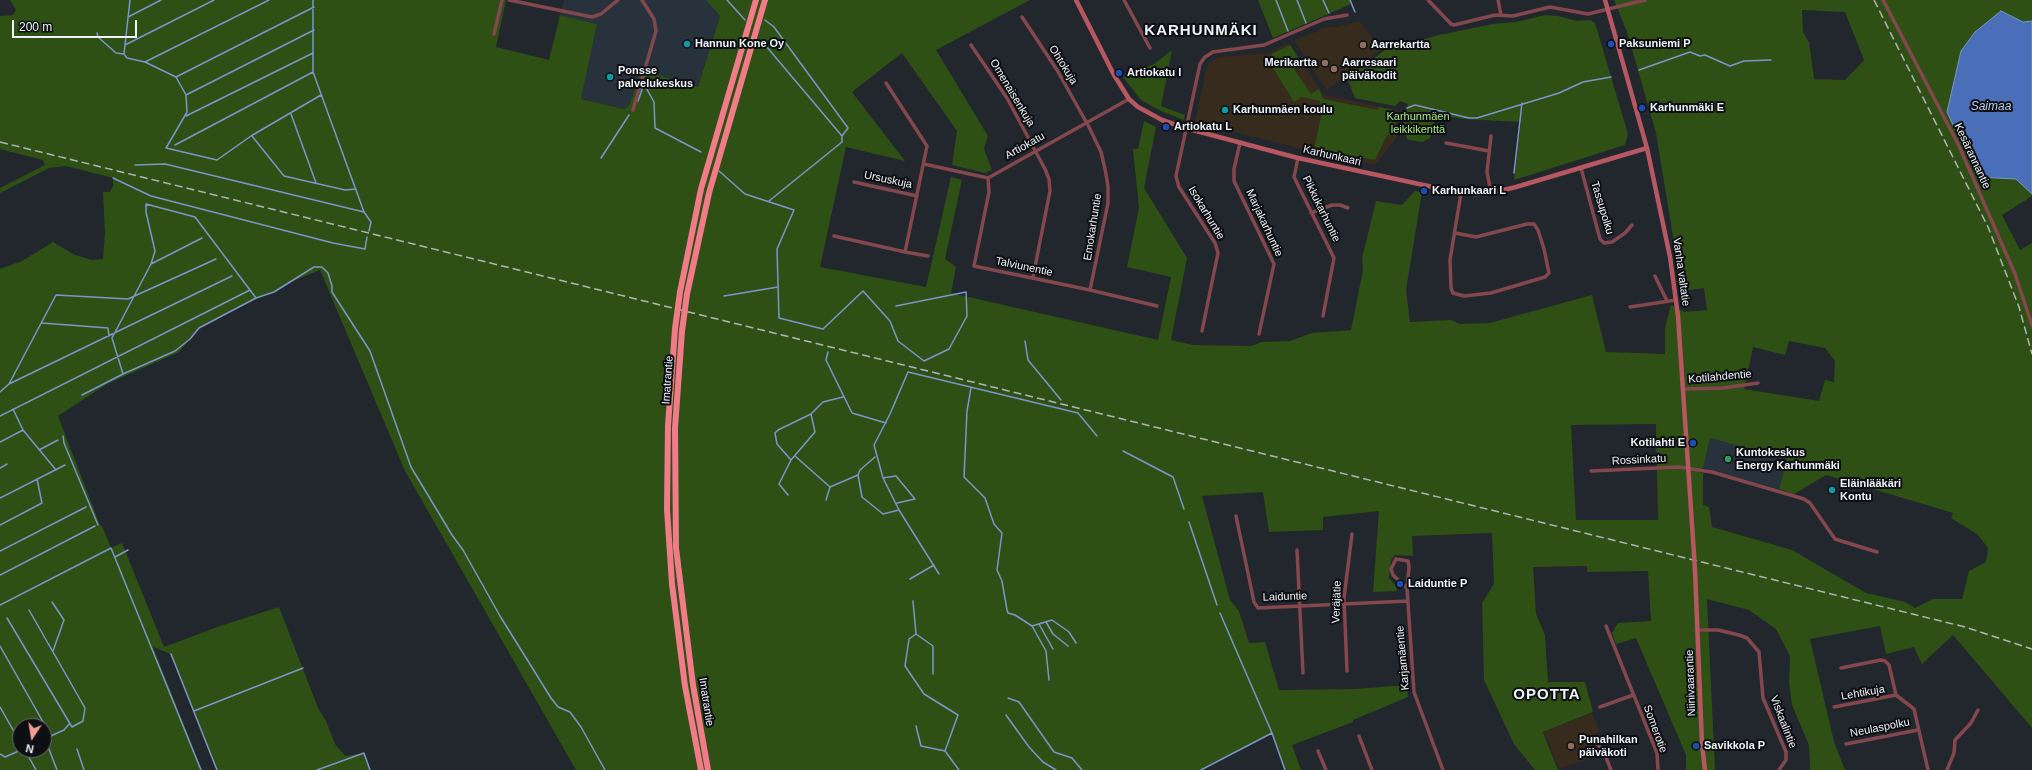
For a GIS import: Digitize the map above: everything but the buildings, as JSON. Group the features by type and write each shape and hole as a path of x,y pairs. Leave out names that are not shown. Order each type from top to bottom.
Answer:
{"highway":[{"name":"Imatrantie","path":"701,770 686,686 673,590 667,509 668,426 675,329 680,292 701,189 756,0"},
{"name":"Imatrantie","path":"708,770 693,685 676,548 675,428 682,331 687,294 711,186 765,0"}],"main road":[{"name":"Karhunkaari","path":"1076,0 1114,75 1129,99 1151,115 1185,128 1240,143 1298,158 1461,193 1491,193 1647,148"},
{"name":"Vanha valtatie","path":"1605,0 1647,148 1663,216 1676,300 1696,596"},
{"name":"Niinivaarantie","path":"1696,596 1705,770"}],"street":[{"path":"494,34 502,0"},
{"path":"509,0 592,17 601,14 618,0"},
{"path":"633,110 656,31 654,19 642,0"},
{"path":"1124,0 1150,48"},
{"path":"1428,0 1451,24 1454,25 1501,15 1513,16 1550,7 1588,14 1645,0"},
{"path":"1498,0 1501,15"},
{"name":"Kesärannantie","path":"1883,0 1959,146 2015,274 2032,325"},
{"name":"Isokarhuntie","path":"1202,331 1218,253 1215,243 1179,187 1176,176 1198,68 1202,60 1209,54 1217,51 1264,45 1324,19 1347,15"},
{"name":"Ohtokuja","path":"1022,17 1057,70 1087,123"},
{"name":"Omenaisenkuja","path":"971,45 1007,98 1045,169 1050,191 1033,277"},
{"path":"886,83 926,142 927,146 905,252"},
{"name":"Artiokatu","path":"988,178 1129,99"},
{"name":"Emokarhuntie","path":"1087,123 1101,152 1108,186 1105,221 1090,290"},
{"path":"1491,136 1487,178 1491,193"},
{"name":"Marjakarhuntie","path":"1240,143 1234,169 1234,181 1274,264 1259,334"},
{"path":"1446,143 1489,151"},
{"name":"Pikkukarhuntie","path":"1298,158 1294,177 1334,258 1323,316"},
{"path":"924,164 988,178"},
{"name":"Tassupolku","path":"1580,168 1600,239 1604,244 1612,242 1625,233 1632,225"},
{"name":"Talviunentie","path":"988,178 989,192 974,266 1033,277 1157,306"},
{"name":"Ursuskuja","path":"854,182 917,196"},
{"path":"1455,233 1476,237 1527,224 1534,224 1538,230 1544,249 1549,273 1545,277 1491,293 1464,296 1453,293 1451,288 1450,272 1455,233 1461,193"},
{"path":"1311,213 1332,205 1340,205 1348,208"},
{"path":"834,236 928,256"},
{"path":"1655,276 1667,301"},
{"path":"1630,307 1676,300"},
{"name":"Kotilahdentie","path":"1683,389 1727,388 1758,383"},
{"name":"Rossinkatu","path":"1591,471 1688,468 1712,472 1804,499 1810,503 1836,539 1877,552"},
{"name":"Laiduntie","path":"1236,516 1254,602 1258,608 1408,601"},
{"name":"Veräjätie","path":"1347,671 1344,604 1352,534"},
{"path":"1297,550 1303,673"},
{"name":"Karjamäentie","path":"1407,588 1393,575 1391,569 1396,559 1408,561 1410,574 1407,588 1414,692 1443,770"},
{"name":"Somerotie","path":"1606,626 1657,753 1658,770"},
{"name":"Viskaalintie","path":"1698,630 1718,630 1739,635 1747,638 1759,652 1763,698 1786,752 1786,760 1779,770"},
{"path":"1841,668 1881,660 1885,661 1889,665 1896,696 1914,709 1928,770"},
{"name":"Somerotie","path":"1600,707 1633,694"},
{"name":"Lehtikuja","path":"1834,707 1896,696"},
{"path":"1947,770 1954,753 1955,740 1971,723 1978,710"},
{"name":"Neulaspolku","path":"1846,744 1918,730"},
{"path":"1359,736 1372,770"},
{"path":"1598,745 1603,750 1611,770"},
{"path":"1318,751 1326,770"}],"shaded area":[{"path":"564,0 706,0 720,16 698,87 641,70 630,104 624,109 581,99 597,24 560,15"},
{"name":"Aarresaari päiväkodit","path":"1359,21 1382,49 1327,90 1294,41 1327,27 1337,27"},
{"path":"1285,44 1290,44 1324,95 1396,110 1397,137 1375,165 1307,150 1195,122 1206,70 1209,63 1219,57 1269,53"},
{"path":"1710,438 1787,459 1779,489 1703,468"},
{"name":"Punahilkan päiväkoti","path":"1592,713 1600,732 1589,736 1596,756 1559,769 1544,732"}],"green space":[{"path":"10,0 506,0 496,47 549,60 560,15 597,24 581,99 624,109 630,104 641,70 698,87 720,16 706,0 1030,0 936,50 988,136 984,149 992,170 985,173 952,165 957,131 902,53 852,92 905,161 846,147 820,267 926,287 951,177 962,180 945,259 956,267 951,293 1158,340 1171,277 1127,267 1139,208 1133,149 1138,149 1144,121 1156,127 1144,188 1187,258 1171,340 1193,345 1251,346 1262,342 1290,341 1312,333 1351,330 1363,270 1362,258 1376,201 1402,205 1415,191 1422,192 1406,290 1410,322 1451,320 1459,324 1490,323 1592,295 1606,352 1665,354 1665,328 1671,305 1685,312 1707,310 1704,288 1682,291 1656,133 1627,32 1614,0 2032,0 2032,196 2002,215 2020,250 2032,243 2032,728 1953,635 1922,664 1914,647 1886,654 1880,626 1810,639 1834,742 1845,770 1810,770 1809,745 1792,705 1789,683 1790,656 1776,629 1749,610 1707,599 1715,770 1686,770 1686,755 1636,638 1616,644 1612,633 1618,623 1651,621 1648,571 1587,572 1587,566 1533,567 1536,614 1545,635 1548,682 1585,682 1593,712 1543,732 1558,770 1535,770 1514,744 1484,680 1482,603 1494,584 1492,533 1412,536 1413,556 1395,555 1391,560 1389,578 1396,586 1397,591 1373,592 1379,511 1323,517 1323,530 1269,532 1263,492 1202,496 1230,600 1239,611 1249,643 1265,642 1279,690 1355,689 1407,685 1408,697 1353,720 1353,722 1292,745 1301,770 1285,770 1272,733 1201,770 576,770 405,471 320,270 293,281 274,292 256,299 199,328 179,352 107,384 58,416 100,525 102,526 111,548 122,543 164,647 220,626 279,607 318,708 326,721 335,744 345,756 364,753 370,770 217,770 171,654 153,647 202,770 0,770 0,269 22,261 53,242 75,255 92,260 103,259 105,233 103,192 110,192 113,186 113,178 66,166 49,168 0,193 0,188 45,165 43,160 0,149 0,16 13,15 16,10","holes":["1802,10 1845,12 1864,60 1845,80 1814,79 1809,42 1803,32","1789,341 1825,348 1835,361 1834,382 1825,380 1819,401 1744,389 1753,347 1785,355","1656,424 1658,520 1576,520 1571,425","1710,438 1787,459 1779,489 1794,494 1826,475 1953,513 1951,518 1978,535 1988,548 1986,562 1969,571 1962,599 1933,599 1915,608 1905,602 1866,593 1792,550 1712,527 1709,507 1703,505 1703,473 1700,472 1701,468 1703,468"]},
{"path":"1258,0 1351,0 1349,5 1273,38"},
{"name":"Karhunmäen leikkikenttä","path":"1545,15 1558,16 1577,21 1590,20 1595,23 1628,134 1625,145 1514,180 1521,122 1463,119 1437,114 1430,138 1422,142 1410,140 1407,139 1403,121 1408,104 1400,101 1395,106 1355,98 1347,78 1385,50 1439,35 1493,24 1516,22"},
{"path":"1290,45 1298,57 1290,63 1311,94 1319,89 1323,99 1378,110 1379,107 1395,110 1396,135 1387,135 1375,160 1314,149 1322,112 1320,101 1302,97 1294,102 1270,63 1272,54"},
{"path":"1172,50 1161,106 1185,115 1184,120 1161,111 1141,100 1123,77 1154,64"}],"water":[{"name":"Saimaa","path":"2001,11 2023,22 2032,21 2032,194 2016,179 1977,177 1947,112 1961,51 1975,32"}],"waterway":[{"path":"124,54 130,0"},
{"path":"128,17 161,0"},
{"path":"125,45 214,0"},
{"path":"145,62 269,0"},
{"path":"313,0 313,72 364,212 371,222 369,231"},
{"path":"727,0 745,20"},
{"path":"1276,0 1288,31"},
{"path":"1297,0 1306,23"},
{"path":"1323,0 1329,13"},
{"path":"1350,0 1355,12"},
{"path":"176,77 314,7"},
{"path":"765,20 774,27 848,128 842,136 842,142 769,201"},
{"path":"186,95 314,30"},
{"path":"97,33 98,37 116,53 124,54 127,58 145,62 176,77 186,95 187,112 166,148 217,160 251,136 321,95"},
{"path":"766,46 842,136"},
{"path":"1639,70 1690,52 1700,56 1705,55 1730,66 1744,61 1771,60"},
{"path":"186,116 313,53"},
{"path":"175,145 313,72"},
{"path":"1407,108 1415,105 1469,118 1477,118 1559,93 1583,82 1611,77"},
{"path":"644,84 654,102 655,128 701,152"},
{"path":"638,101 644,84"},
{"path":"1514,173 1522,103"},
{"path":"291,114 316,183"},
{"path":"601,158 629,115"},
{"path":"252,136 284,176 345,190 356,189"},
{"path":"135,165 165,164 364,212"},
{"path":"719,171 745,194 794,210 777,249 779,318 823,329 863,291 890,321 898,341 924,361 949,349 967,316 966,292 896,306"},
{"path":"113,178 151,196 333,243 365,249 367,237"},
{"path":"123,374 112,338 151,264 155,251 146,212 146,204 195,217 256,298"},
{"path":"151,264 202,238"},
{"path":"9,384 56,295 128,299 216,259"},
{"path":"82,395 123,374 175,351 190,339 199,328 256,298 274,292 314,267 322,267 328,273 332,286 332,292 370,351 411,467 452,535 463,550 500,616 551,698 558,707 570,712 581,727 605,770"},
{"path":"0,392 9,384 232,276"},
{"path":"724,296 778,287"},
{"path":"0,416 250,290"},
{"path":"42,323 108,328 109,336"},
{"path":"1025,341 1028,360 1061,400"},
{"path":"828,352 826,360 852,413 886,423"},
{"path":"939,574 899,510 883,478 874,445 890,414 908,372 1078,413 1097,436"},
{"path":"971,388 967,411 964,477 985,498 994,524 1002,533 997,570 1002,581 1008,613 1015,615 1032,626 1052,620 1069,632 1076,643"},
{"path":"791,460 777,444 775,433 778,430 811,414 823,402 843,397"},
{"path":"13,409 23,430 56,470"},
{"path":"788,495 779,484 791,460 815,432 811,414"},
{"path":"0,442 23,430"},
{"path":"63,436 64,443 98,525"},
{"path":"39,450 58,440"},
{"path":"1123,451 1173,477 1184,509"},
{"path":"795,456 830,487"},
{"path":"875,457 860,470 858,475 862,497 883,514 899,510"},
{"path":"0,468 7,464"},
{"path":"0,498 65,465"},
{"path":"830,487 858,475"},
{"path":"883,478 896,476 915,499 897,503"},
{"path":"0,525 42,503 37,479"},
{"path":"826,500 830,487"},
{"path":"0,551 86,507"},
{"path":"1189,522 1217,605"},
{"path":"0,575 95,526"},
{"path":"0,605 111,548 201,770"},
{"path":"115,557 128,550"},
{"path":"910,579 934,565"},
{"path":"913,601 916,634 933,646 933,674"},
{"path":"52,602 64,620 53,651"},
{"path":"7,618 72,727 83,721 85,708 29,610"},
{"path":"1220,613 1272,733 1285,770"},
{"path":"1046,622 1053,634 1068,646"},
{"path":"1039,624 1053,649"},
{"path":"1032,626 1046,651 1049,680"},
{"path":"916,634 909,639 905,666 924,694 958,715 945,751"},
{"path":"0,646 41,718"},
{"path":"171,654 217,770"},
{"path":"194,711 303,668"},
{"path":"1008,698 1019,702 1054,752 1072,758 1082,770"},
{"path":"0,707 12,728"},
{"path":"1006,715 1029,747 1043,762 1056,770"},
{"path":"52,735 64,730 70,723"},
{"path":"916,726 921,746 945,751 959,770"},
{"path":"1201,770 1272,733"},
{"path":"77,749 84,770"},
{"path":"317,770 364,753 370,770"},
{"path":"0,754 5,757 12,754"},
{"path":"52,757 57,770"},
{"path":"29,758 36,770"}],"railway":[{"path":"1874,0 1988,227 2019,307 2032,354"},
{"path":"0,142 1965,627 2032,649"}],"place":[{"name":"Hannun Kone Oy","path":"687,44"},
{"name":"Paksuniemi P","path":"1611,44"},
{"name":"Aarrekartta","path":"1363,45"},
{"name":"Merikartta","path":"1325,63"},
{"name":"Aarresaari päiväkodit","path":"1334,69"},
{"name":"Artiokatu I","path":"1119,73"},
{"name":"Ponsse palvelukeskus","path":"610,77"},
{"name":"Karhunmäki E","path":"1642,108"},
{"name":"Karhunmäen koulu","path":"1225,110"},
{"name":"Artiokatu L","path":"1166,127"},
{"name":"Karhunkaari L","path":"1424,191"},
{"name":"Kotilahti E","path":"1693,443"},
{"name":"Kuntokeskus Energy Karhunmäki","path":"1728,459"},
{"name":"Eläinlääkäri Kontu","path":"1832,490"},
{"name":"Laiduntie P","path":"1400,584"},
{"name":"Punahilkan päiväkoti","path":"1571,746"},
{"name":"Savikkola P","path":"1696,746"}],"district":[{"name":"KARHUNMÄKI","path":"1201,31"},
{"name":"OPOTTA","path":"1547,695"}]}
